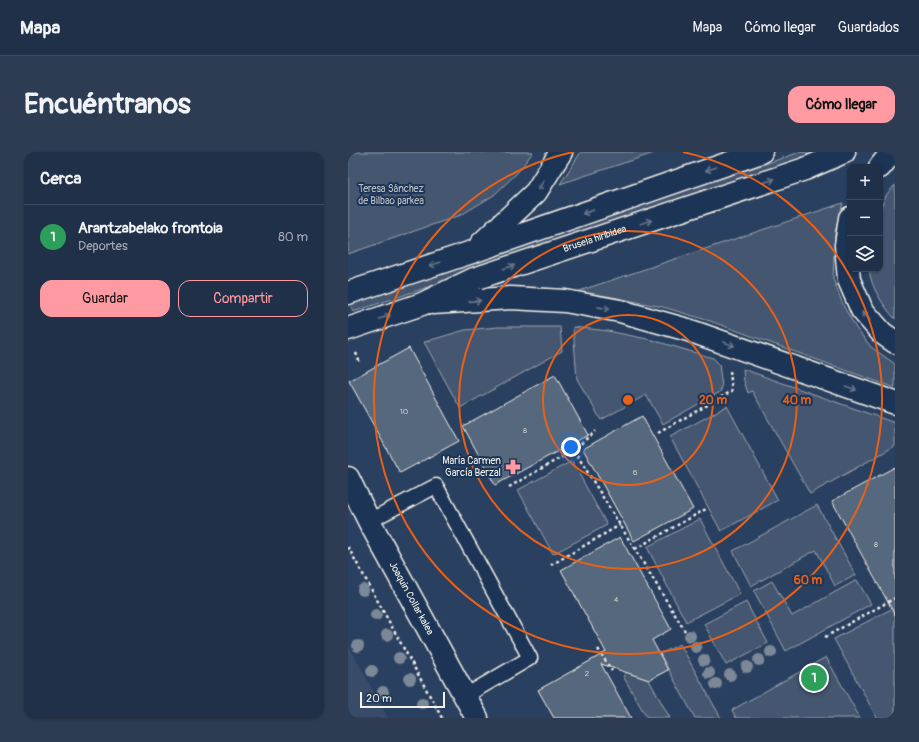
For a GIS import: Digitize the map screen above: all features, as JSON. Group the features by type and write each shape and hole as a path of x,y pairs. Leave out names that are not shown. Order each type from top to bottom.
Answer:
{"main road":[{"path":"472,252 507,221 536,192 561,152"},
{"path":"348,293 472,252 761,152"},
{"name":"Brusela hiribidea","path":"348,330 422,304 474,279 805,169 844,152"},
{"path":"882,164 892,152"},
{"path":"847,236 846,245 849,280 862,310 882,333 895,342"},
{"path":"422,304 512,298 565,301 620,311 688,330 895,403"},
{"name":"Joaquin Collar kalea","path":"348,478 477,718"}],"lane":[{"path":"370,521 436,486 530,658 465,696"}],"path":[{"path":"658,433 732,392 729,365"},
{"path":"509,487 574,450 595,431"},
{"path":"574,450 685,631"},
{"path":"634,549 706,509"},
{"path":"551,564 620,525"},
{"path":"348,547 442,718"},
{"path":"824,637 895,598"},
{"path":"598,648 612,671"}],"shaded area":[{"path":"348,644 388,718 348,718"}],"green space":[{"name":"Teresa Sánchez de Bilbao parkea","path":"348,152 533,152 518,172 494,195 461,215 348,254"},
{"path":"581,152 657,152 560,184"},
{"path":"801,152 807,153 809,157 802,162 353,312 350,302"},
{"path":"895,185 895,319 878,296 872,283 869,272 883,272 883,203 887,194"},
{"path":"843,203 835,232 833,279 844,307 856,328 871,347 895,364 895,388 710,321 663,307 607,296 576,292"},
{"path":"498,327 560,327 562,351 460,408 424,342 465,330"},
{"path":"573,327 608,331 652,340 713,358 719,364 722,387 720,392 663,424 646,395 601,420 577,379"},
{"path":"743,369 895,423 895,446 810,494 752,391 748,393 744,381"},
{"path":"727,406 778,500 721,531 670,437"},
{"path":"572,461 607,525 553,554 518,490"},
{"path":"817,505 856,575 835,586 816,550 751,586 733,551"},
{"path":"700,519 740,594 686,622 647,547"},
{"path":"857,580 871,604 786,651 754,591 772,581 792,616"},
{"path":"746,602 768,643 726,665 704,624"},
{"path":"895,607 895,714 888,718 877,718 834,639"},
{"path":"680,644 721,718 695,718 660,654"},
{"path":"826,657 860,718 736,718 732,710"},
{"path":"627,672 649,680 670,718 647,718 623,676"}],"building":[{"path":"409,348 459,441 400,473 349,381"},
{"path":"555,375 588,435 495,485 463,426"},
{"path":"642,416 693,509 634,541 583,449"},
{"path":"895,467 895,615 832,501"},
{"path":"620,537 671,629 652,640 668,670 649,680 601,664 631,718 554,718 538,690 606,652 561,570"}],"place":[{"name":"María Carmen García Berzal","path":"513,467"},
{"name":"Arantzabelako frontoia","path":"814,678"}]}
